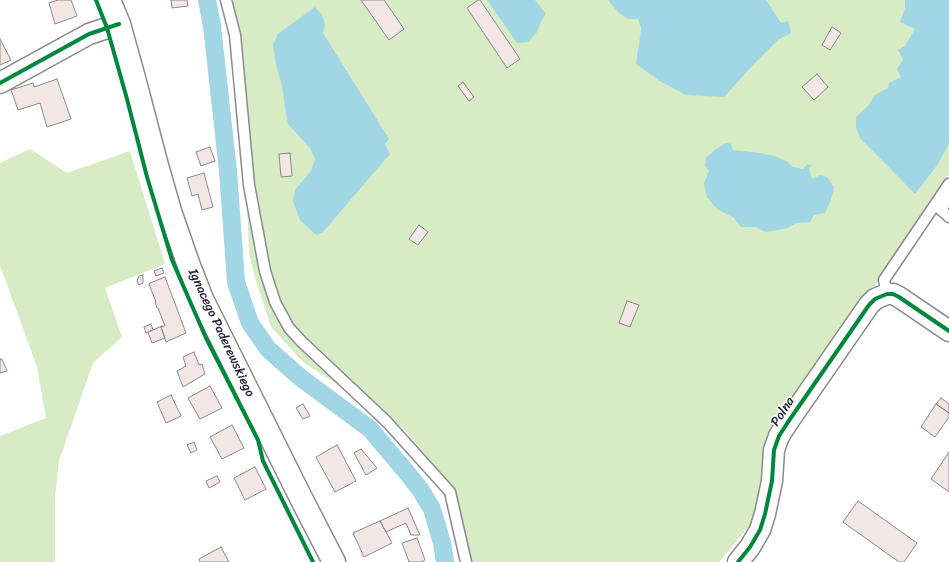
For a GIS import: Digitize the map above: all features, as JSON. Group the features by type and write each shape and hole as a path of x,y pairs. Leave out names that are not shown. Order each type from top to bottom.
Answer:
{"main road":[{"name":"Ignacego Paderewskiego","path":"109,0 118,24 134,78 170,210 202,299 296,489 334,562"}],"street":[{"path":"0,83 89,34 118,24"},
{"path":"887,294 893,294 899,297 949,331"},
{"name":"Polna","path":"738,562 750,547 760,530 772,481 774,450 779,436 869,305 875,299 887,294"}],"lane":[{"path":"226,0 235,35 250,185 265,271 275,302 289,328 387,422 450,492 466,562"},
{"path":"938,208 949,184"},
{"path":"887,294 884,280 938,208 949,198"},
{"path":"938,208 949,217"}],"green space":[{"path":"223,0 949,0 949,174 877,283 790,401 754,520 719,562 464,562 449,484 403,428 303,362 271,327 255,278 249,253 246,181 228,24"},
{"path":"30,149 67,173 130,151 165,264 105,288 122,337 93,363 59,461 55,497 55,562 0,562 0,436 46,418 37,367 0,267 0,163"}],"water":[{"path":"487,0 535,0 546,14 541,21 537,32 528,42 517,43"},
{"path":"608,0 766,0 781,23 788,21 791,33 778,40 724,97 686,95 658,80 636,64 641,30 638,19 628,19 619,13"},
{"path":"905,0 949,0 949,143 938,164 915,194 860,138 856,127 856,117 868,106 875,95 888,88 889,83 901,77 897,69 903,60 898,50 905,46 915,29 900,22 905,8"},
{"path":"315,7 322,15 325,24 323,33 389,139 385,144 390,154 322,233 316,235 300,220 293,201 295,190 311,171 315,159 310,148 288,124 273,45 278,34"},
{"path":"726,143 731,144 733,150 774,156 786,161 793,167 803,169 808,164 812,165 809,169 812,179 820,175 827,177 834,187 831,200 825,213 814,215 810,222 796,223 788,228 766,232 755,227 741,227 734,218 717,209 707,197 704,183 709,171 705,166 706,158"}],"building":[{"path":"58,0 71,0 77,16 55,24 49,3"},
{"path":"171,0 187,0 188,6 172,8"},
{"path":"361,0 384,0 404,29 389,40"},
{"path":"480,0 520,59 507,68 467,8"},
{"path":"832,27 841,33 830,50 822,45"},
{"path":"0,39 11,60 0,65"},
{"path":"817,74 828,87 814,100 802,87"},
{"path":"57,79 71,119 47,127 40,103 18,110 11,90 33,83 34,87"},
{"path":"463,82 474,97 469,101 458,86"},
{"path":"210,147 215,161 201,166 196,152"},
{"path":"290,153 292,176 281,177 279,154"},
{"path":"204,173 213,207 202,210 198,194 192,196 187,178"},
{"path":"419,225 428,232 418,245 409,239"},
{"path":"162,268 164,273 156,276 154,271"},
{"path":"143,275 143,283 139,285 137,281 139,276"},
{"path":"165,277 186,333 166,342 161,327 165,326 149,284"},
{"path":"627,301 639,305 630,327 619,323"},
{"path":"151,324 153,330 146,333 144,327"},
{"path":"162,326 161,327 165,338 152,343 148,332"},
{"path":"194,352 199,365 202,364 205,374 183,387 177,371 186,366 183,357"},
{"path":"0,359 2,359 7,371 0,373"},
{"path":"210,386 222,408 200,419 188,398"},
{"path":"171,395 181,416 166,423 157,402"},
{"path":"941,398 949,404 949,413 936,404"},
{"path":"303,404 310,416 303,419 296,408"},
{"path":"936,404 949,413 949,417 935,437 921,427"},
{"path":"232,425 244,448 222,459 210,437"},
{"path":"194,442 197,450 191,453 187,445"},
{"path":"337,445 356,481 335,492 316,457"},
{"path":"361,449 377,468 366,475 354,453"},
{"path":"949,452 949,492 931,479"},
{"path":"255,467 266,489 245,500 234,478"},
{"path":"217,476 220,482 209,488 206,481"},
{"path":"858,501 917,543 904,562 899,562 843,522"},
{"path":"408,508 420,535 411,535 406,523 386,532 380,521"},
{"path":"380,521 392,543 364,557 353,533"},
{"path":"417,538 425,560 421,562 409,562 402,543"},
{"path":"221,547 229,562 200,562 199,559"}],"waterway":[{"path":"207,0 212,26 228,171 236,282 250,323 268,349 301,378 370,429 403,468 420,489 432,509 442,543 445,562"}],"cycle path":[{"path":"96,0 107,28 147,177 172,260 206,338 258,440 263,461 313,562"},
{"path":"0,83 89,34 119,24"},
{"path":"738,562 750,547 760,530 772,481 774,450 779,436 869,305 875,299 887,294 893,294 949,331"}]}
